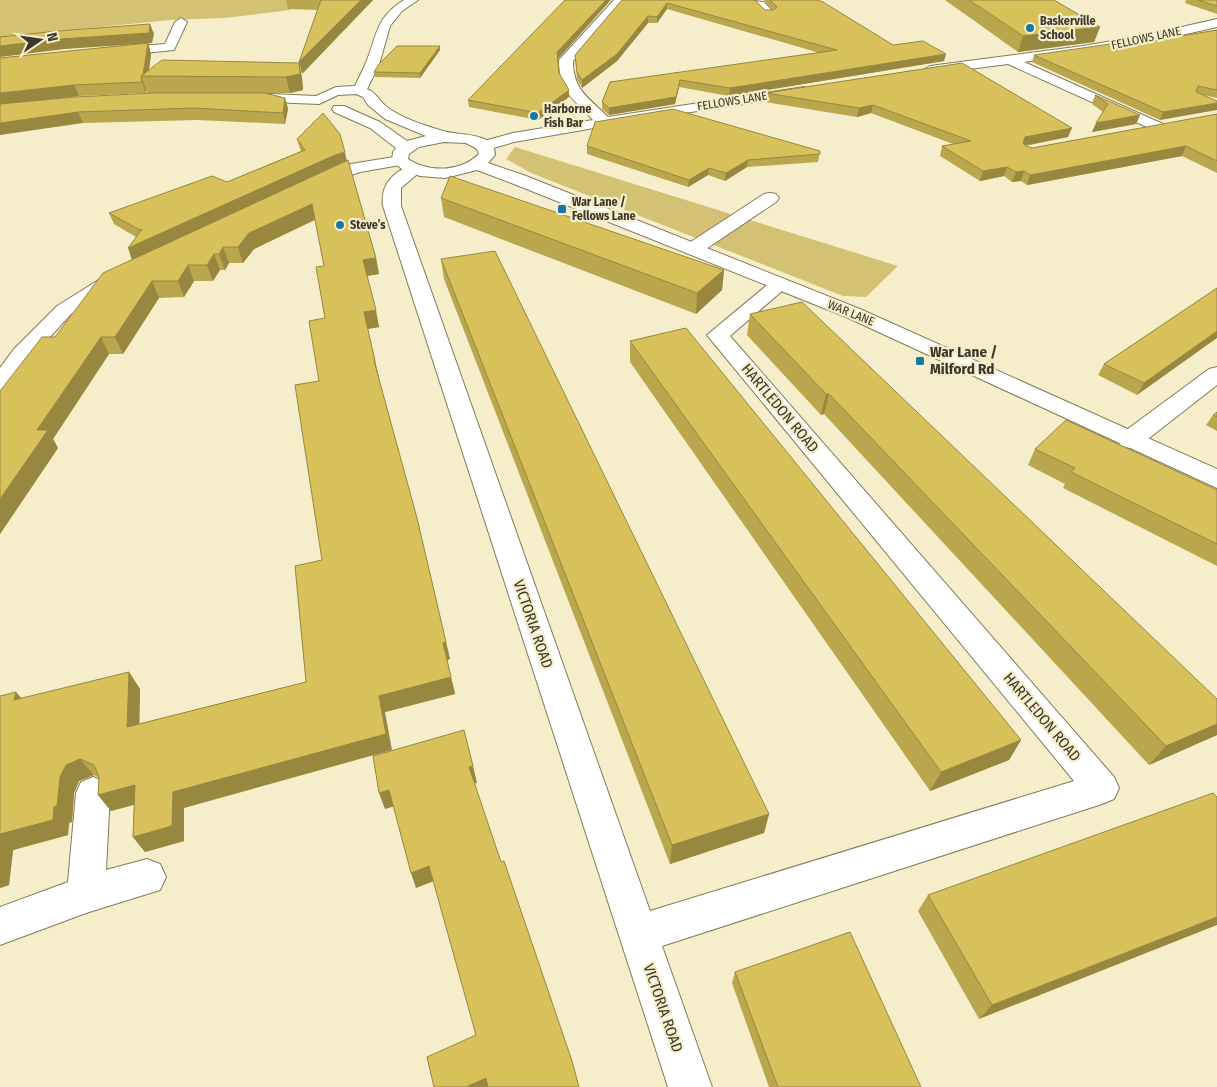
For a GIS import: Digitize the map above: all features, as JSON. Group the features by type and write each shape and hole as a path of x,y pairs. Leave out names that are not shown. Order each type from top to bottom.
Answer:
{"street":[{"path":"339,109 358,106 364,95 384,24 398,9 412,0"},
{"path":"604,122 569,85 566,74 566,60 620,0"},
{"path":"748,0 760,4 768,13"},
{"path":"103,52 170,47 181,22"},
{"name":"FELLOWS LANE","path":"920,71 1010,60 1142,40 1217,23"},
{"path":"1010,60 1163,126 1131,132"},
{"name":"FELLOWS LANE","path":"484,146 513,138 604,122 820,88"},
{"path":"234,97 319,100 330,93 364,95 394,117 444,137"},
{"path":"299,191 344,170 363,165 407,160 422,141 444,137 467,139 484,146 487,150 487,155 477,165 453,172 426,172 407,160 375,125 339,109 321,105 319,100"},
{"name":"VICTORIA ROAD","path":"407,160 389,194 392,206 690,1087"},
{"name":"WAR LANE","path":"477,165 520,180 853,313 1217,479"},
{"path":"693,249 770,198"},
{"path":"0,383 22,354 64,310 110,280 135,268"},
{"name":"HARTLEDON ROAD","path":"638,934 1102,788 718,335 778,284"},
{"path":"1130,440 1217,374"},
{"path":"86,894 94,793"},
{"path":"0,926 86,894 147,878"}],"shaded area":[{"path":"0,0 296,0 290,10 225,18 170,20 0,37"},
{"path":"515,147 898,266 866,297 843,296 531,173 506,159"}],"building":[{"path":"321,0 361,0 299,62"},
{"path":"565,0 606,0 557,52 559,73 569,90 538,113 468,100"},
{"path":"622,0 753,0 765,10 773,10 777,7 770,0 817,0 893,45 923,41 946,54 730,88 680,80 676,97 609,108 602,102 610,82 837,50 667,3 657,17 648,16 617,54 582,80 577,72 575,55"},
{"path":"969,0 1054,0 1100,27 1023,36"},
{"path":"1198,0 1217,0 1217,6"},
{"path":"150,24 149,33 61,39 0,46 0,37"},
{"path":"1217,30 1217,90 1198,86 1196,92 1217,101 1217,103 1163,112 1034,55 1110,44 1115,47"},
{"path":"148,43 143,75 141,76 142,82 74,85 0,93 0,58"},
{"path":"397,46 440,46 420,73 374,72 379,64"},
{"path":"162,60 299,63 300,74 286,77 141,76"},
{"path":"962,63 1072,128 1025,137 1023,143 1026,146 1032,148 1217,114 1217,161 1186,146 1030,175 1024,171 1016,172 1007,167 983,171 942,146 971,141 873,105 859,108 766,93"},
{"path":"155,93 265,93 285,98 283,113 193,108 78,112 0,123 0,104 75,97"},
{"path":"1095,95 1140,115 1096,123 1108,104"},
{"path":"673,109 820,151 820,154 748,160 726,173 709,168 689,180 587,146 595,122"},
{"path":"323,113 340,134 345,152 128,248 142,229 140,230 109,213 212,176 227,182 305,150 297,139"},
{"path":"348,160 376,258 363,260 376,310 364,312 374,361 417,518 446,642 443,643 451,677 379,696 386,734 173,792 172,826 133,837 135,785 98,795 99,777 94,765 80,759 66,765 60,777 57,806 54,807 53,820 0,834 0,696 16,692 14,700 129,672 127,727 306,682 295,566 322,560 295,385 319,381 309,321 325,318 316,267 324,266 312,204 249,233 238,247 223,247 219,254 214,254 207,265 188,265 178,281 152,281 115,337 101,337 37,430 48,430 0,499 0,391 42,337 55,337 103,273"},
{"path":"450,176 724,270 697,293 441,198"},
{"path":"495,251 769,814 672,845 441,259"},
{"path":"1217,288 1217,331 1144,383 1104,364"},
{"path":"802,302 1217,699 1217,724 1166,746 750,314"},
{"path":"686,328 1021,740 941,772 630,341"},
{"path":"1066,420 1217,490 1217,544 1071,472 1075,468 1035,449"},
{"path":"464,730 473,766 469,767 501,862 504,861 572,1061 579,1087 488,1087 486,1078 466,1087 434,1087 427,1057 476,1035 429,866 411,873 389,790 379,793 373,756"},
{"path":"1213,793 1217,797 1217,917 992,1005 928,895"},
{"path":"850,932 921,1087 778,1087 735,972"}],"place":[{"name":"Baskerville School","path":"1030,28"},
{"name":"Harborne Fish Bar","path":"534,116"},
{"name":"War Lane / Fellows Lane","path":"562,209"},
{"name":"Steve’s","path":"340,225"},
{"name":"War Lane / Milford Rd","path":"920,361"}]}
